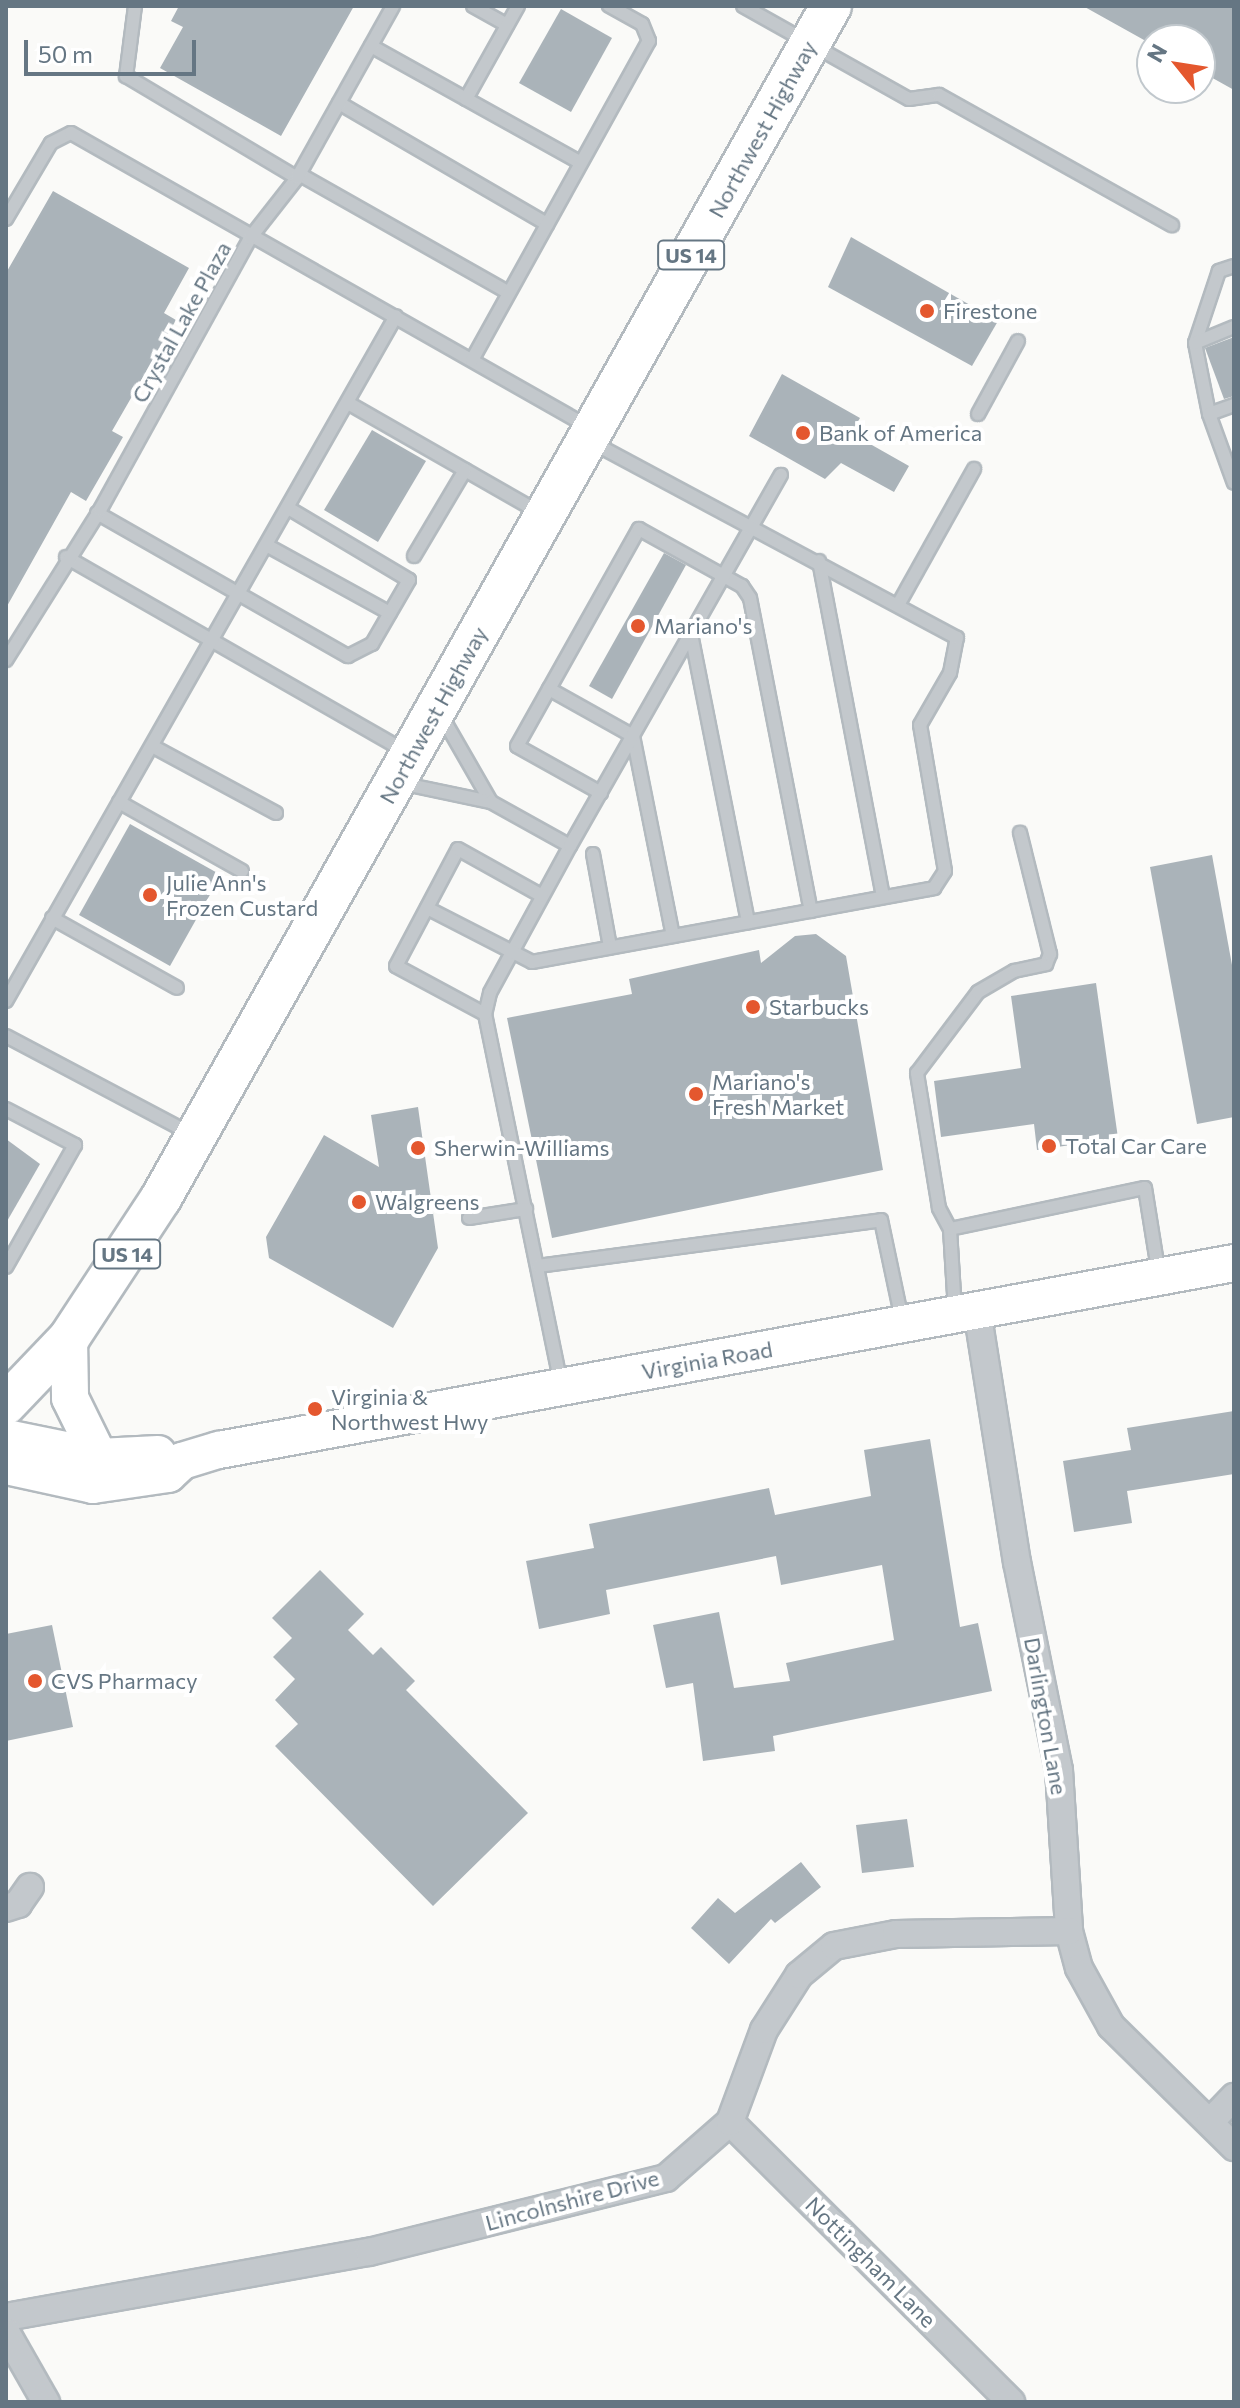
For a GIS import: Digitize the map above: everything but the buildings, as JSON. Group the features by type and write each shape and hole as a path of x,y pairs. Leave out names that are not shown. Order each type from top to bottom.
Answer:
{"main road":[{"name":"Northwest Highway","path":"6,1404 69,1338 121,1264 831,6"}],"street":[{"name":"Virginia Road","path":"6,1466 93,1485 168,1474 182,1461 562,1386 1234,1263"},
{"name":"Darlington Lane","path":"966,1312 1059,1770 1069,1931 1098,2008 1234,2147"},
{"path":"69,1338 70,1398 99,1457"},
{"name":"Virginia Road","path":"6,1438 99,1457 168,1453 182,1461"},
{"path":"6,1908 18,1904 30,1887"},
{"name":"Lincolnshire Drive","path":"6,2317 369,2252 666,2178 730,2122 764,2030 799,1975 834,1946 896,1934 1069,1931"},
{"path":"1210,2122 1234,2097"},
{"name":"Nottingham Lane","path":"730,2122 1011,2402"},
{"path":"6,2332 46,2402"}],"lane":[{"path":"135,6 126,76 509,293"},
{"name":"Crystal Lake Plaza","path":"6,660 66,557 97,513 250,238 298,176 393,6"},
{"path":"473,6 507,25"},
{"path":"466,99 518,6"},
{"path":"472,360 649,41 642,24 609,6"},
{"path":"743,6 909,99 939,95 1172,225"},
{"path":"371,46 581,163"},
{"path":"339,103 547,224"},
{"path":"6,219 51,143 71,133 250,238 472,360 590,435 957,638 950,673 920,725 945,871 934,888 532,962 427,908"},
{"path":"1234,266 1219,271 1195,343 1209,414 1234,483"},
{"path":"6,1001 290,509 396,316"},
{"path":"1195,343 1234,327"},
{"path":"978,414 1018,341"},
{"path":"348,403 545,515"},
{"path":"1209,414 1234,405"},
{"path":"898,605 974,469"},
{"path":"414,556 465,470"},
{"path":"562,1386 485,1014 510,953 781,475"},
{"path":"97,513 348,656 372,644 409,580 290,509"},
{"path":"601,793 517,746 639,529 742,586 758,627 811,911"},
{"path":"268,546 390,613"},
{"path":"66,557 212,644 403,769 491,802 570,846"},
{"path":"819,561 883,897"},
{"path":"691,634 748,922"},
{"path":"549,689 633,736 673,936"},
{"path":"437,708 491,802"},
{"path":"152,746 276,813"},
{"path":"119,802 242,871"},
{"path":"966,1312 950,1229 939,1208 917,1073 978,992 1014,971 1046,964 1050,954 1020,833"},
{"path":"485,1014 396,966 458,849 542,896"},
{"path":"593,854 610,947"},
{"path":"52,918 177,988"},
{"path":"6,1036 195,1136"},
{"path":"6,1109 75,1145 6,1267"},
{"path":"950,1229 1145,1188 1159,1276"},
{"path":"469,1218 526,1209"},
{"path":"538,1266 881,1220 903,1323"}],"place":[{"name":"Firestone","path":"927,311"},
{"name":"Bank of America","path":"803,433"},
{"name":"Mariano's","path":"638,626"},
{"name":"Julie Ann's Frozen Custard","path":"150,895"},
{"name":"Starbucks","path":"753,1007"},
{"name":"Mariano's Fresh Market","path":"696,1094"},
{"name":"Total Car Care","path":"1049,1146"},
{"name":"Sherwin-Williams","path":"418,1148"},
{"name":"Walgreens","path":"359,1202"},
{"name":"Virginia & Northwest Hwy","path":"315,1409"},
{"name":"CVS Pharmacy","path":"35,1681"}]}
